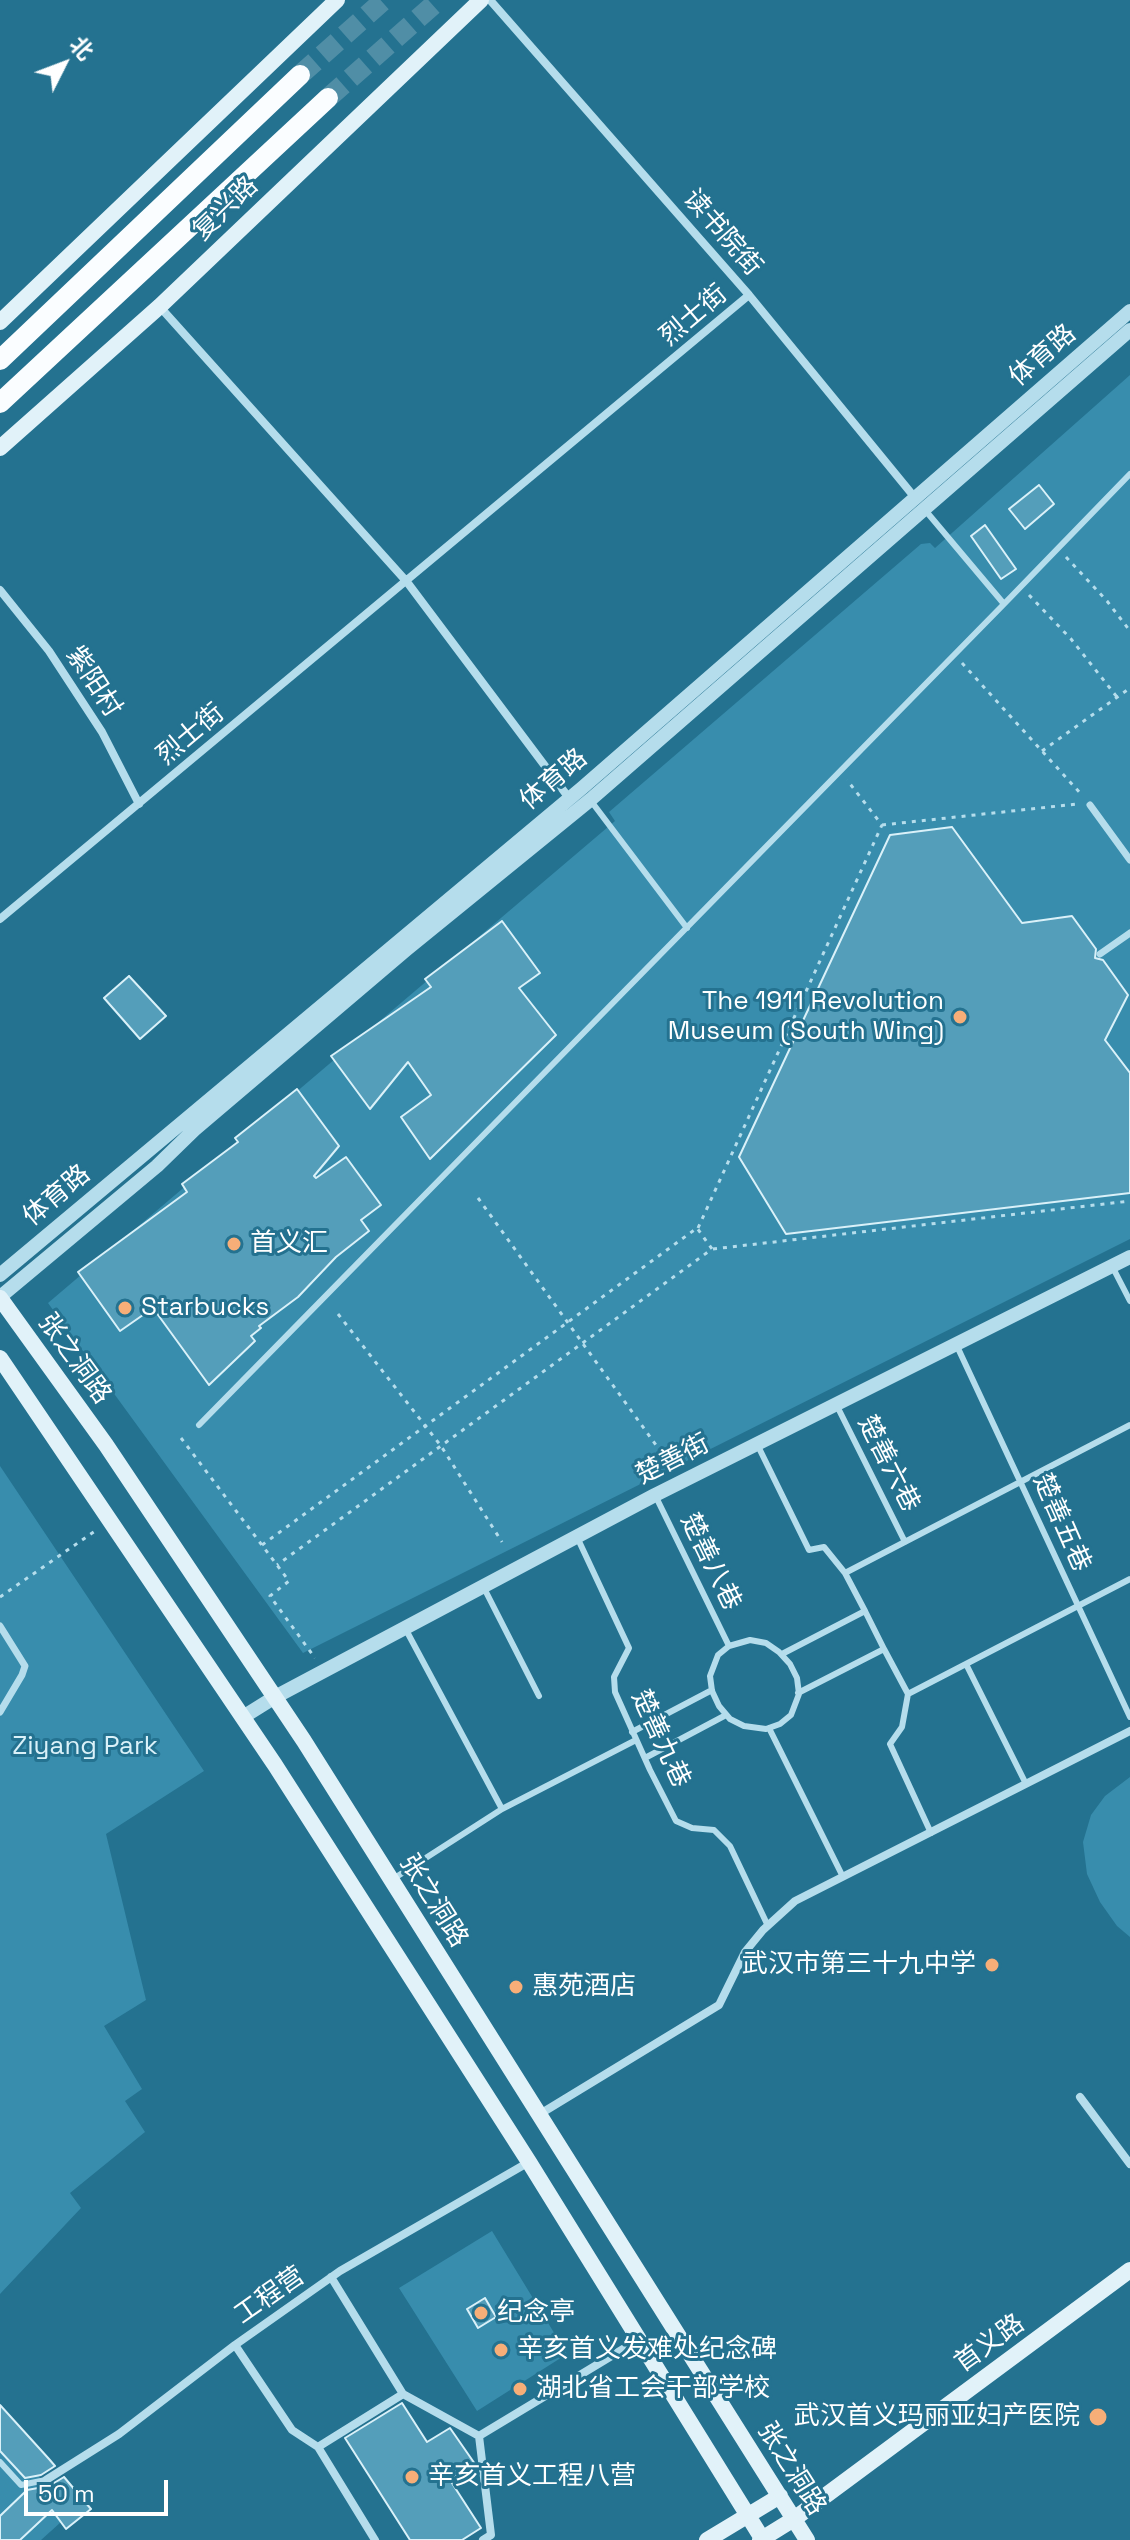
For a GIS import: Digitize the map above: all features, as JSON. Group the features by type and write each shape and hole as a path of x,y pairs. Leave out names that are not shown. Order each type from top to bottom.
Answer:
{"main road":[{"path":"0,322 337,0"},
{"name":"复兴路","path":"0,448 160,306 481,0"},
{"path":"0,360 300,75"},
{"path":"0,403 328,98"},
{"name":"张之洞路","path":"0,1298 106,1445 275,1697 807,2540"},
{"path":"0,1358 243,1717 529,2162 762,2540"},
{"name":"首义路","path":"762,2540 1130,2270"},
{"path":"707,2540 780,2496"}],"street":[{"name":"读书院街","path":"490,0 749,295 921,505"},
{"name":"烈士街","path":"0,919 749,295"},
{"path":"160,306 407,582 569,798"},
{"name":"体育路","path":"0,1275 569,798 586,794 921,505 1130,311"},
{"path":"921,505 1130,330"},
{"name":"紫阳村","path":"0,590 49,651 94,720 139,804"},
{"path":"0,1298 586,794"},
{"path":"1090,805 1130,860"},
{"path":"1100,954 1130,933"},
{"name":"楚善街","path":"243,1717 275,1697 655,1495 1130,1257"},
{"path":"0,1626 25,1666 0,1712"},
{"path":"539,2114 719,2005 745,1952 795,1901 1130,1731"},
{"path":"1080,2097 1130,2164"},
{"name":"工程营","path":"46,2480 119,2434 235,2345 331,2277 529,2162"},
{"path":"331,2277 403,2394 479,2436"},
{"path":"479,2436 638,2340"},
{"path":"235,2345 292,2430 318,2447 375,2540"},
{"path":"318,2447 403,2394"},
{"path":"479,2436 491,2535 483,2540"}],"lane":[{"path":"199,1425 1130,474"},
{"path":"921,505 1004,604"},
{"path":"586,794 687,928"},
{"path":"1112,1266 1130,1301"},
{"name":"楚善五巷","path":"956,1344 1130,1717"},
{"name":"楚善六巷","path":"836,1405 905,1542"},
{"path":"845,1573 1130,1425"},
{"path":"757,1444 809,1550 824,1547 845,1573 908,1694 902,1727 890,1744 931,1833"},
{"name":"楚善八巷","path":"655,1495 729,1646"},
{"name":"楚善九巷","path":"577,1537 629,1648 614,1677 615,1692 632,1732 676,1821 692,1828 714,1830 730,1846 768,1926"},
{"path":"908,1694 1130,1579"},
{"path":"483,1586 539,1696"},
{"path":"782,1654 865,1611"},
{"path":"405,1628 502,1809"},
{"path":"743,1641 758,1641 782,1654 794,1671 798,1693 791,1715 780,1724 759,1730 744,1726 726,1715 712,1690 712,1668 718,1655 729,1646 743,1641"},
{"path":"798,1693 884,1649"},
{"path":"966,1664 1026,1784"},
{"path":"632,1732 712,1690"},
{"path":"645,1758 726,1715"},
{"path":"769,1728 843,1877"},
{"path":"391,1880 502,1809 636,1740"},
{"path":"0,2462 21,2485 46,2480"}],"path":[{"path":"1058,548 1130,631"},
{"path":"1021,586 1071,639 1117,697"},
{"path":"882,825 1088,802 954,654"},
{"path":"1042,751 1130,688"},
{"path":"840,771 882,825"},
{"path":"262,1545 697,1228 882,825"},
{"path":"478,1198 666,1459"},
{"path":"277,1565 712,1249 1130,1201"},
{"path":"697,1228 712,1249"},
{"path":"338,1314 441,1446 502,1542"},
{"path":"181,1438 289,1581 270,1596 324,1671"},
{"path":"0,1597 111,1519"}],"green space":[{"path":"1130,375 1130,1239 303,1653 48,1303 615,821 609,812 921,544 930,543 935,548"},
{"name":"Ziyang Park","path":"0,1466 204,1771 106,1834 146,2000 104,2026 142,2089 125,2101 145,2132 70,2193 81,2208 0,2294"},
{"path":"1130,1777 1130,1937 1117,1926 1100,1902 1087,1874 1083,1842 1091,1815 1105,1796"},
{"path":"492,2231 567,2354 477,2411 399,2288"},
{"path":"0,2405 49,2459 35,2472 50,2490 41,2498 61,2522 41,2540 0,2540"}],"building":[{"path":"1039,485 1054,504 1025,529 1009,509"},
{"path":"985,525 1016,569 1001,579 971,536"},
{"name":"The 1911 Revolution Museum (South Wing)","path":"952,827 1022,923 1072,916 1096,949 1095,958 1103,960 1128,995 1105,1040 1130,1073 1130,1193 786,1234 739,1157 890,835"},
{"path":"502,921 540,973 519,988 556,1035 430,1159 401,1117 431,1095 408,1062 370,1109 331,1056 431,987 425,979"},
{"path":"129,976 166,1016 140,1039 104,998"},
{"name":"首义汇","path":"297,1089 339,1146 314,1176 316,1178 346,1157 381,1205 361,1220 369,1231 336,1257 298,1297 259,1326 261,1328 251,1336 255,1341 209,1385 153,1308 120,1331 78,1272 187,1192 182,1184 238,1142 235,1138"},
{"name":"纪念亭","path":"485,2298 496,2317 478,2328 467,2309"},
{"name":"辛亥首义工程八营","path":"402,2403 427,2442 450,2428 475,2464 450,2480 481,2528 462,2540 410,2540 345,2438"},
{"path":"0,2405 55,2466 41,2475 25,2478 0,2451"},
{"path":"64,2477 91,2509 66,2529 52,2510 20,2540 0,2540 0,2516 27,2490 49,2486"}],"tunnel":[{"path":"300,75 384,0"},
{"path":"328,98 439,0"}],"place":[{"name":"The 1911 Revolution Museum (South Wing)","path":"960,1017"},
{"name":"首义汇","path":"234,1244"},
{"name":"Starbucks","path":"125,1308"},
{"name":"武汉市第三十九中学","path":"992,1965"},
{"name":"惠苑酒店","path":"516,1987"},
{"name":"纪念亭","path":"481,2313"},
{"name":"辛亥首义发难处纪念碑","path":"501,2350"},
{"name":"湖北省工会干部学校","path":"520,2389"},
{"name":"武汉首义玛丽亚妇产医院","path":"1098,2417"},
{"name":"辛亥首义工程八营","path":"412,2477"}]}
